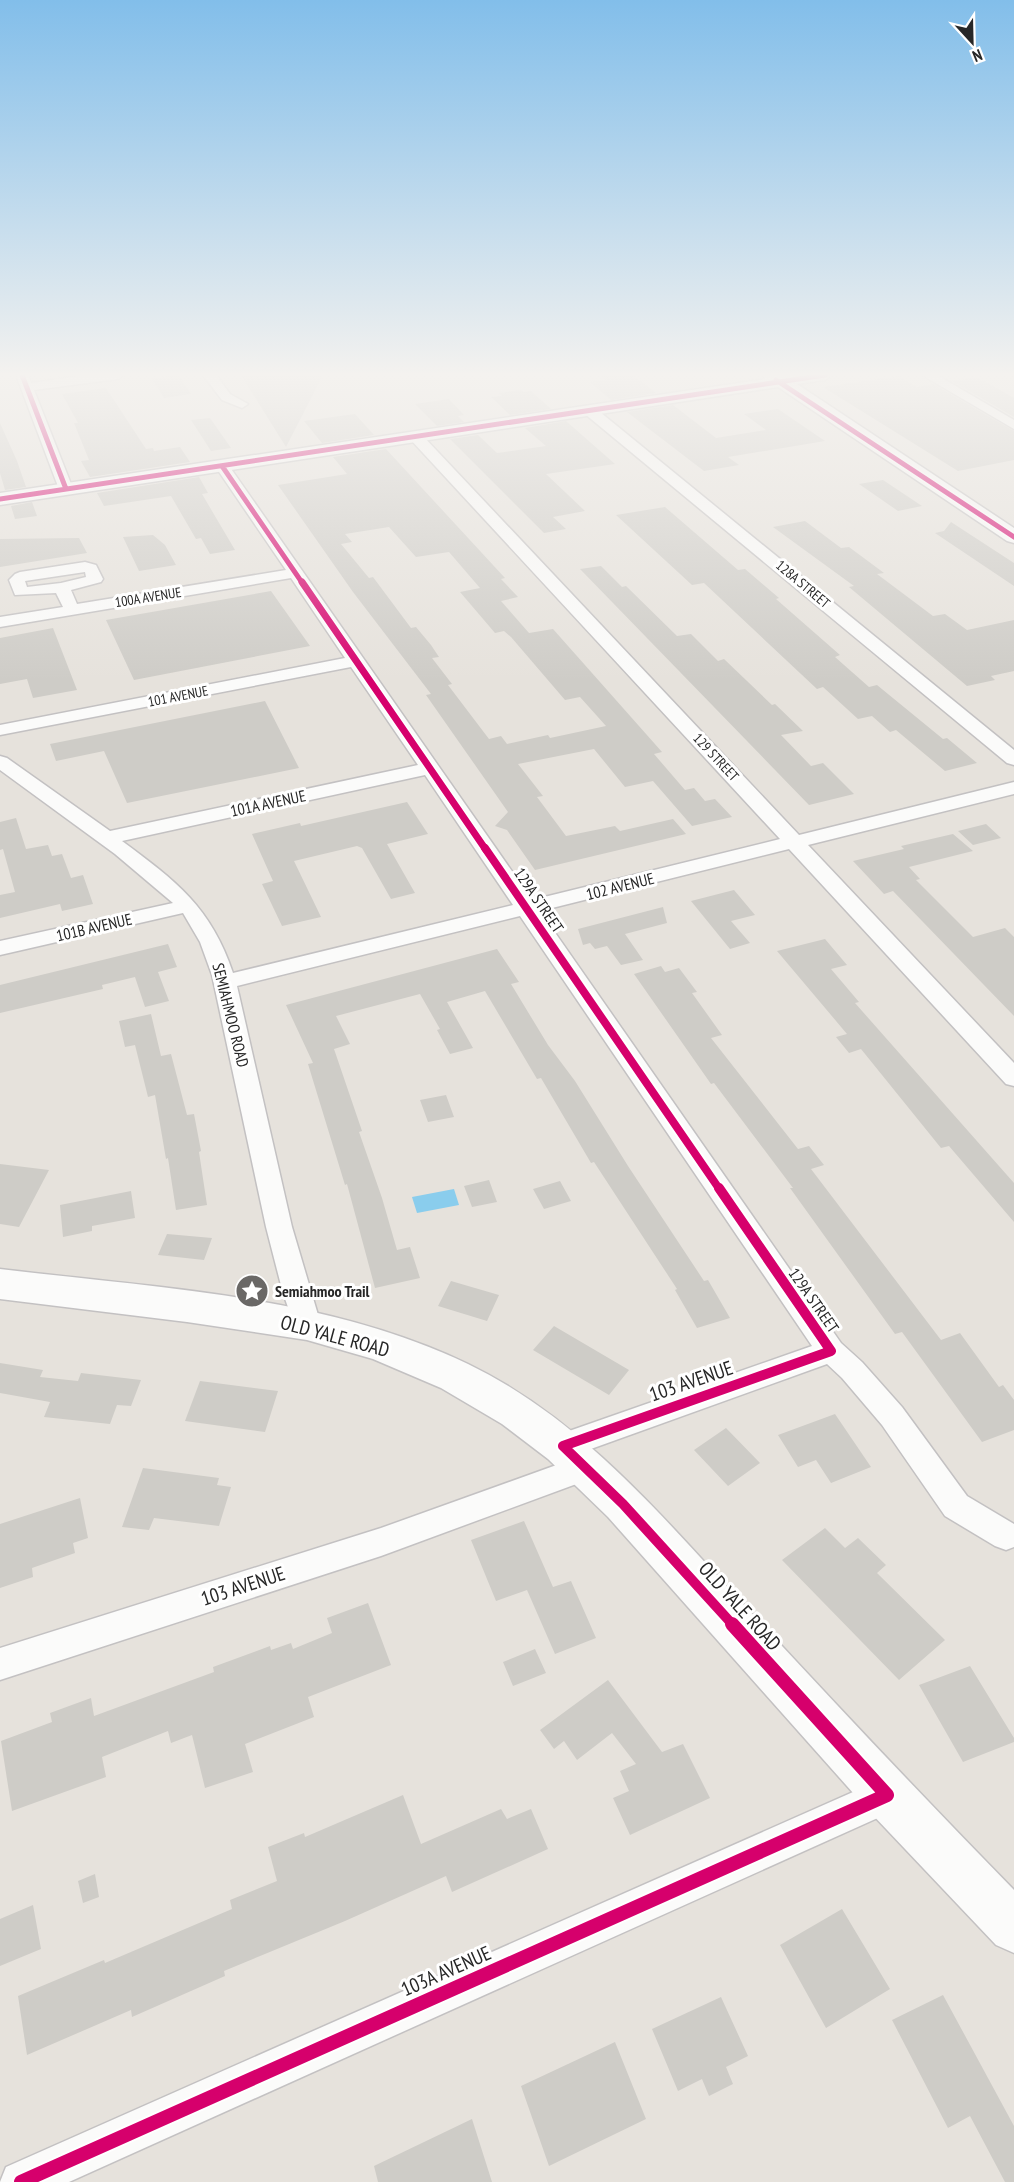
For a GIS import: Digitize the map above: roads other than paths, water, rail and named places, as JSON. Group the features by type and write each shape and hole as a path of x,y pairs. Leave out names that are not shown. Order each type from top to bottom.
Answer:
{"main road":[{"path":"0,499 149,477"},
{"path":"923,477 1014,537"},
{"name":"OLD YALE ROAD","path":"0,1284 186,1306 308,1325 381,1346 455,1376 516,1412 575,1457 623,1504 886,1795 1014,1927"}],"street":[{"path":"61,477 66,489"},
{"name":"129A STREET","path":"229,477 831,1351 852,1370 892,1416 956,1506 1006,1536"},
{"name":"129 STREET","path":"454,477 1014,1078"},
{"name":"128A STREET","path":"670,477 1014,759"},
{"name":"100A AVENUE","path":"0,622 296,573"},
{"path":"63,588 72,610"},
{"name":"101 AVENUE","path":"0,730 357,661"},
{"name":"SEMIAHMOO ROAD","path":"0,762 107,838 163,883 188,906 203,926 225,982 276,1210 298,1299 308,1325"},
{"name":"101A AVENUE","path":"107,838 430,768"},
{"name":"102 AVENUE","path":"225,982 1014,788"},
{"name":"101B AVENUE","path":"0,948 188,906"},
{"name":"103 AVENUE","path":"0,1664 381,1542 575,1457 831,1351"},
{"name":"103A AVENUE","path":"21,2182 886,1795"}],"water":[{"path":"454,1189 459,1205 417,1213 412,1197"}],"place":[{"name":"Semiahmoo Trail","path":"252,1291"}]}
